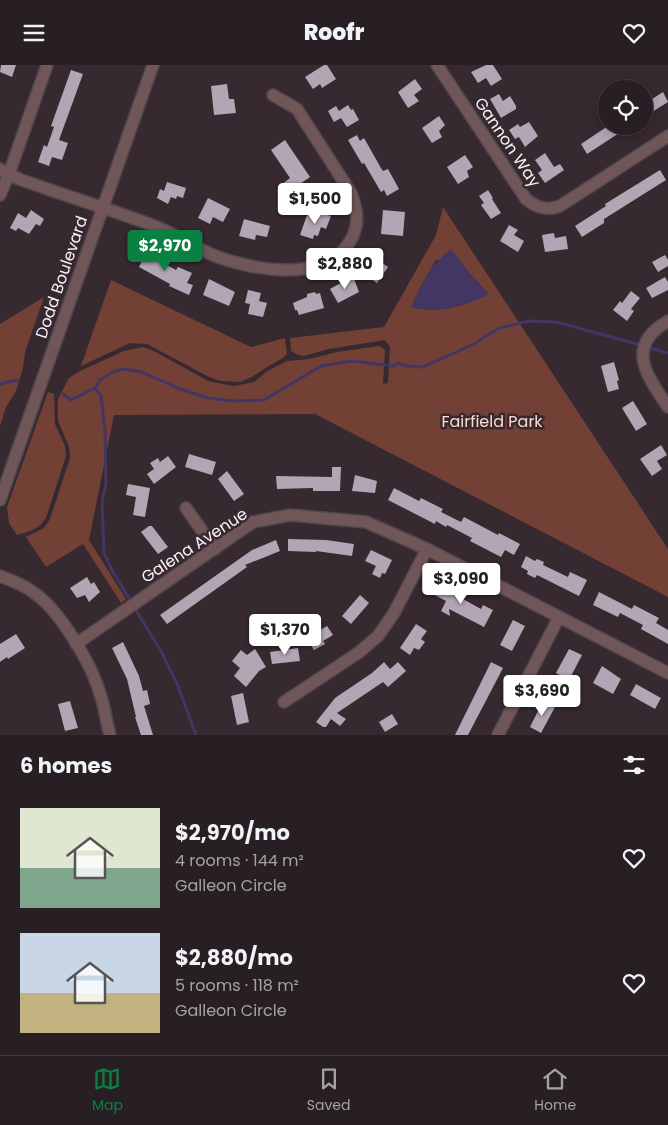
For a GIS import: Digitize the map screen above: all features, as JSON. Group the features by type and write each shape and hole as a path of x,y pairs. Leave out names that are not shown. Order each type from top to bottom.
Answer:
{"street":[{"path":"0,195 5,172 47,65"},
{"name":"Dodd Boulevard","path":"0,501 153,65"},
{"name":"Gannon Way","path":"436,65 526,199 539,208 553,209 560,206 668,135"},
{"path":"5,172 103,209 152,225 217,256 236,262 274,270 291,270 322,264 335,258 345,250 356,228 358,215 355,204 351,193 296,109 273,95"},
{"path":"668,321 654,329 649,336 643,358 647,376 668,407"},
{"path":"186,509 215,549"},
{"name":"Galena Avenue","path":"76,644 253,522 290,515 366,522 427,549 668,673"},
{"path":"284,703 358,653 378,636 394,613 427,549"},
{"path":"0,576 25,586 38,595 49,606 76,644 92,673 100,694 110,735"},
{"path":"498,735 559,617"}],"green space":[{"name":"Fairfield Park","path":"443,207 668,549 668,597 315,414 114,415 89,540 126,599 121,603 83,544 46,567 26,537 44,528 50,519 70,458 69,447 58,421 58,399 69,378 124,351 143,347 154,351 208,381 234,386 254,382 266,372 287,361 310,359 337,352 379,346 385,350 383,384 388,383 390,347 385,340 329,349 304,356 291,351 290,338 384,327 436,235","holes":["436,260 471,275 489,294 451,308 432,310 412,307 420,288"]},
{"path":"111,280 251,347 285,338 287,354 252,377 240,382 221,381 209,377 147,344 130,343 81,366"},
{"path":"44,297 25,352 23,368 16,391 6,407 0,426 0,324"},
{"path":"48,392 54,394 55,424 65,446 66,456 46,518 40,525 26,533 17,535 9,523 7,507"}],"shaded area":[{"path":"451,249 489,294 451,308 431,310 411,307 432,268"}],"building":[{"path":"1,65 16,65 12,77 0,72"},
{"path":"327,65 336,79 322,88 320,84 313,89 305,77"},
{"path":"486,65 493,65 502,79 491,86 486,78 478,83 471,72"},
{"path":"71,70 83,74 59,140 68,143 62,160 52,157 49,166 38,162 44,145 47,147 54,127 51,126"},
{"path":"415,79 422,89 414,95 419,101 408,108 398,92"},
{"path":"227,84 229,99 234,99 236,113 214,115 211,86"},
{"path":"663,92 668,102 653,111 653,98"},
{"path":"499,94 503,101 510,96 516,106 516,109 501,118 490,99"},
{"path":"348,105 351,110 353,109 359,120 347,127 341,118 334,122 328,111 336,106 339,111"},
{"path":"439,116 445,125 439,131 442,137 432,143 422,128"},
{"path":"529,122 538,136 525,147 519,137 515,139 509,130 518,124 520,127"},
{"path":"598,133 598,135 616,135 587,154 581,144"},
{"path":"357,135 360,141 364,138 383,171 388,169 399,189 387,196 384,190 381,192 348,140"},
{"path":"285,140 310,177 300,184 305,193 292,202 282,190 284,189 281,185 290,178 271,150"},
{"path":"545,153 554,167 560,164 564,170 545,183 538,173 542,170 535,160"},
{"path":"465,155 473,167 467,171 469,177 458,184 447,167"},
{"path":"660,170 666,180 604,219 604,223 582,237 575,226 606,206 605,204"},
{"path":"167,182 186,188 183,198 177,196 176,199 171,197 168,204 157,198 160,189 164,191"},
{"path":"488,190 501,213 491,219 481,205 484,203 479,196"},
{"path":"208,198 230,209 223,222 213,217 210,224 198,218"},
{"path":"31,210 44,219 40,226 36,224 29,234 18,228 16,231 10,228 18,213 26,218"},
{"path":"383,210 405,212 403,236 381,234"},
{"path":"317,211 331,216 326,229 321,227 318,236 314,235 313,239 300,235 307,215 314,217"},
{"path":"244,219 270,226 267,237 256,235 255,240 239,236"},
{"path":"509,225 518,230 514,235 524,241 518,252 500,241"},
{"path":"554,233 555,238 566,236 568,249 545,252 542,235"},
{"path":"141,247 154,254 152,257 176,270 178,267 192,273 187,283 193,285 189,295 169,286 170,284 139,267 142,261 136,258"},
{"path":"376,248 384,254 379,261 388,267 377,283 368,277 371,273 368,271 374,263 368,259"},
{"path":"665,255 668,260 668,266 658,272 652,262"},
{"path":"353,276 359,292 338,303 330,289"},
{"path":"665,277 668,282 668,290 652,298 646,288"},
{"path":"209,279 235,292 229,306 203,295"},
{"path":"248,290 261,293 259,301 267,303 263,317 248,314 250,304 245,303"},
{"path":"631,291 640,298 631,309 634,311 627,321 613,310 620,301 622,303"},
{"path":"315,292 316,294 320,293 324,308 299,315 293,303 307,297 307,294"},
{"path":"614,362 619,380 617,381 619,389 608,392 601,366"},
{"path":"633,401 647,424 636,431 622,408"},
{"path":"661,445 667,455 657,461 662,469 652,476 640,459"},
{"path":"189,454 216,462 212,475 185,467"},
{"path":"168,456 176,467 154,484 147,474 154,469 150,463 158,458 160,462"},
{"path":"332,467 341,467 340,491 313,491 313,488 277,489 276,476 332,477"},
{"path":"227,471 244,494 234,501 218,479"},
{"path":"355,475 377,481 375,493 352,491"},
{"path":"128,484 150,488 145,517 133,515 136,497 126,495"},
{"path":"394,488 419,501 421,498 443,509 441,512 461,522 464,517 520,544 514,555 505,550 501,557 470,541 472,538 447,525 446,527 436,521 435,524 388,500"},
{"path":"152,526 168,547 158,554 141,532"},
{"path":"288,539 326,540 354,544 352,556 316,551 288,551"},
{"path":"276,540 280,551 245,565 247,567 167,624 160,615 252,550"},
{"path":"371,550 392,560 385,574 382,573 380,578 372,574 376,566 365,561"},
{"path":"526,556 535,561 537,559 544,562 543,565 568,577 570,572 587,580 579,596 537,575 535,578 527,574 528,571 521,567"},
{"path":"87,577 91,584 94,582 100,592 89,602 85,595 77,598 70,588"},
{"path":"437,582 462,595 461,598 481,609 483,605 493,610 484,627 449,609 450,616 441,611 446,601 431,593"},
{"path":"599,592 632,609 634,605 659,618 656,623 668,630 668,644 641,629 643,625 620,613 618,617 593,605"},
{"path":"360,595 369,603 351,624 342,616"},
{"path":"513,620 525,626 512,651 500,645"},
{"path":"416,624 427,631 421,639 425,642 419,650 414,648 410,655 400,648"},
{"path":"327,626 333,635 323,641 325,644 314,650 307,636"},
{"path":"16,634 25,648 0,662 0,644"},
{"path":"123,642 139,676 143,691 147,690 150,704 144,706 153,735 141,735 127,679 112,648"},
{"path":"298,648 300,661 272,664 270,652"},
{"path":"255,649 266,667 259,671 246,687 234,676 240,668 232,661 241,650 247,655"},
{"path":"569,649 582,655 569,680 556,673"},
{"path":"384,662 390,669 398,662 406,671 388,687 383,682 337,713 346,719 340,726 331,719 326,727 316,722 335,698 372,673"},
{"path":"491,662 503,668 468,735 455,735"},
{"path":"602,666 621,679 613,694 593,683"},
{"path":"636,684 661,698 655,709 630,695"},
{"path":"243,693 249,722 237,725 231,696"},
{"path":"70,701 78,728 65,731 58,704"},
{"path":"543,701 555,707 541,733 530,727"},
{"path":"392,714 398,724 385,732 379,722"}],"waterway":[{"path":"63,394 71,400 95,388 100,380 113,372 123,369 142,372 180,389 208,398 233,401 264,400 321,366 352,361 394,366 398,363 407,366 423,367 472,345 499,328 529,321 556,322 641,345"},
{"path":"647,347 668,353"},
{"path":"0,384 17,380"},
{"path":"95,388 101,396 105,431 106,484 102,503 104,553 129,598"},
{"path":"137,612 161,651 178,686 196,735"}]}
